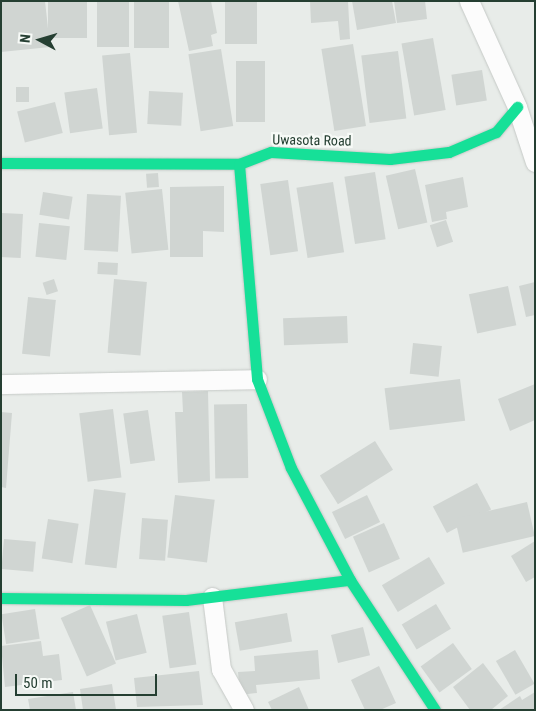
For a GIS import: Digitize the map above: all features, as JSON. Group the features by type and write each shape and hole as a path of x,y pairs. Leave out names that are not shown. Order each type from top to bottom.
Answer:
{"street":[{"path":"469,1 517,107 535,162"},
{"name":"Uwasota Road","path":"1,163 239,164 272,152 390,159 449,152 496,132 517,107"},
{"path":"239,164 257,379 291,468 350,580 435,710"},
{"path":"1,384 257,379"},
{"path":"1,598 212,597 350,580"},
{"path":"212,597 221,669 244,710"}],"building":[{"path":"1,1 45,1 50,47 1,52"},
{"path":"48,1 87,1 87,38 48,38"},
{"path":"97,1 129,1 129,47 97,47"},
{"path":"134,1 169,1 169,48 134,48"},
{"path":"178,1 211,1 217,33 211,35 213,46 189,51"},
{"path":"225,1 257,1 257,44 225,44"},
{"path":"310,1 348,1 350,39 340,40 338,21 311,23"},
{"path":"352,1 392,1 396,23 357,30"},
{"path":"394,1 425,1 427,19 397,23"},
{"path":"433,38 446,110 414,115 401,44"},
{"path":"353,44 366,126 334,131 321,49"},
{"path":"221,49 233,126 201,131 188,54"},
{"path":"398,51 406,118 370,123 361,56"},
{"path":"130,53 137,133 109,135 102,55"},
{"path":"236,61 265,61 265,122 236,122"},
{"path":"482,70 487,101 456,105 451,75"},
{"path":"16,87 29,87 29,102 16,102"},
{"path":"97,88 103,129 70,133 64,93"},
{"path":"149,91 183,93 181,126 147,124"},
{"path":"55,102 63,133 25,142 17,111"},
{"path":"415,169 427,223 398,229 386,176"},
{"path":"375,172 386,239 355,244 344,177"},
{"path":"158,173 159,187 147,188 146,174"},
{"path":"463,177 468,207 446,212 447,219 432,222 425,185"},
{"path":"288,180 298,251 270,255 260,184"},
{"path":"333,182 344,252 308,258 296,188"},
{"path":"224,186 224,232 203,231 203,257 170,257 170,187"},
{"path":"162,189 168,250 132,254 125,193"},
{"path":"43,192 73,197 69,219 39,215"},
{"path":"87,194 121,196 118,252 84,250"},
{"path":"2,213 23,214 21,258 1,257"},
{"path":"446,220 453,242 437,247 430,225"},
{"path":"39,223 70,226 66,260 35,257"},
{"path":"98,262 118,263 117,275 97,274"},
{"path":"54,279 58,291 47,295 43,283"},
{"path":"114,279 147,282 140,356 108,353"},
{"path":"535,282 535,315 526,317 519,286"},
{"path":"508,286 516,325 477,333 469,294"},
{"path":"28,297 56,300 50,357 22,354"},
{"path":"347,316 348,343 284,345 283,318"},
{"path":"413,343 442,346 439,377 410,374"},
{"path":"460,379 465,421 390,430 385,388"},
{"path":"535,384 535,420 510,431 498,399"},
{"path":"208,391 210,481 178,483 175,412 183,412 182,392"},
{"path":"247,404 248,478 215,479 214,405"},
{"path":"113,409 121,477 88,482 79,413"},
{"path":"148,410 155,461 130,464 123,413"},
{"path":"1,412 12,413 6,488 1,487"},
{"path":"375,441 393,470 338,504 320,475"},
{"path":"477,483 491,509 447,533 433,506"},
{"path":"94,489 126,493 116,568 85,564"},
{"path":"175,495 215,500 207,562 167,558"},
{"path":"367,495 380,522 345,539 332,512"},
{"path":"527,502 535,536 463,553 455,519"},
{"path":"142,518 168,520 165,561 139,559"},
{"path":"48,519 79,524 72,563 42,559"},
{"path":"384,523 400,559 369,572 353,537"},
{"path":"4,539 36,542 33,572 1,569"},
{"path":"535,541 535,577 526,582 511,556"},
{"path":"429,557 445,584 398,612 382,585"},
{"path":"436,604 451,629 417,649 402,625"},
{"path":"90,605 116,663 87,676 61,618"},
{"path":"35,609 40,639 6,644 1,614"},
{"path":"189,612 196,664 170,668 162,616"},
{"path":"287,613 292,642 240,651 235,622"},
{"path":"137,614 147,653 116,661 106,622"},
{"path":"363,627 370,655 338,663 331,635"},
{"path":"41,641 43,656 59,654 62,680 5,687 1,646"},
{"path":"453,643 472,669 439,692 421,667"},
{"path":"318,650 320,679 256,685 257,693 240,695 238,672 255,671 254,656"},
{"path":"515,650 534,684 515,695 496,661"},
{"path":"483,663 508,696 491,710 470,710 453,687"},
{"path":"379,666 396,703 380,710 365,710 351,680"},
{"path":"199,671 203,705 137,707 134,678"},
{"path":"112,684 116,710 83,710 80,689"},
{"path":"299,687 309,710 272,710 268,702"},
{"path":"73,692 76,710 30,710 28,699"},
{"path":"535,692 535,710 499,710 520,696 522,700"}],"traffic: fast":[{"path":"1,163 239,164 271,152 390,159 449,152 496,132 517,107"},
{"path":"239,164 257,379 291,468 350,580 435,710"},
{"path":"1,598 186,600 350,580"}]}
